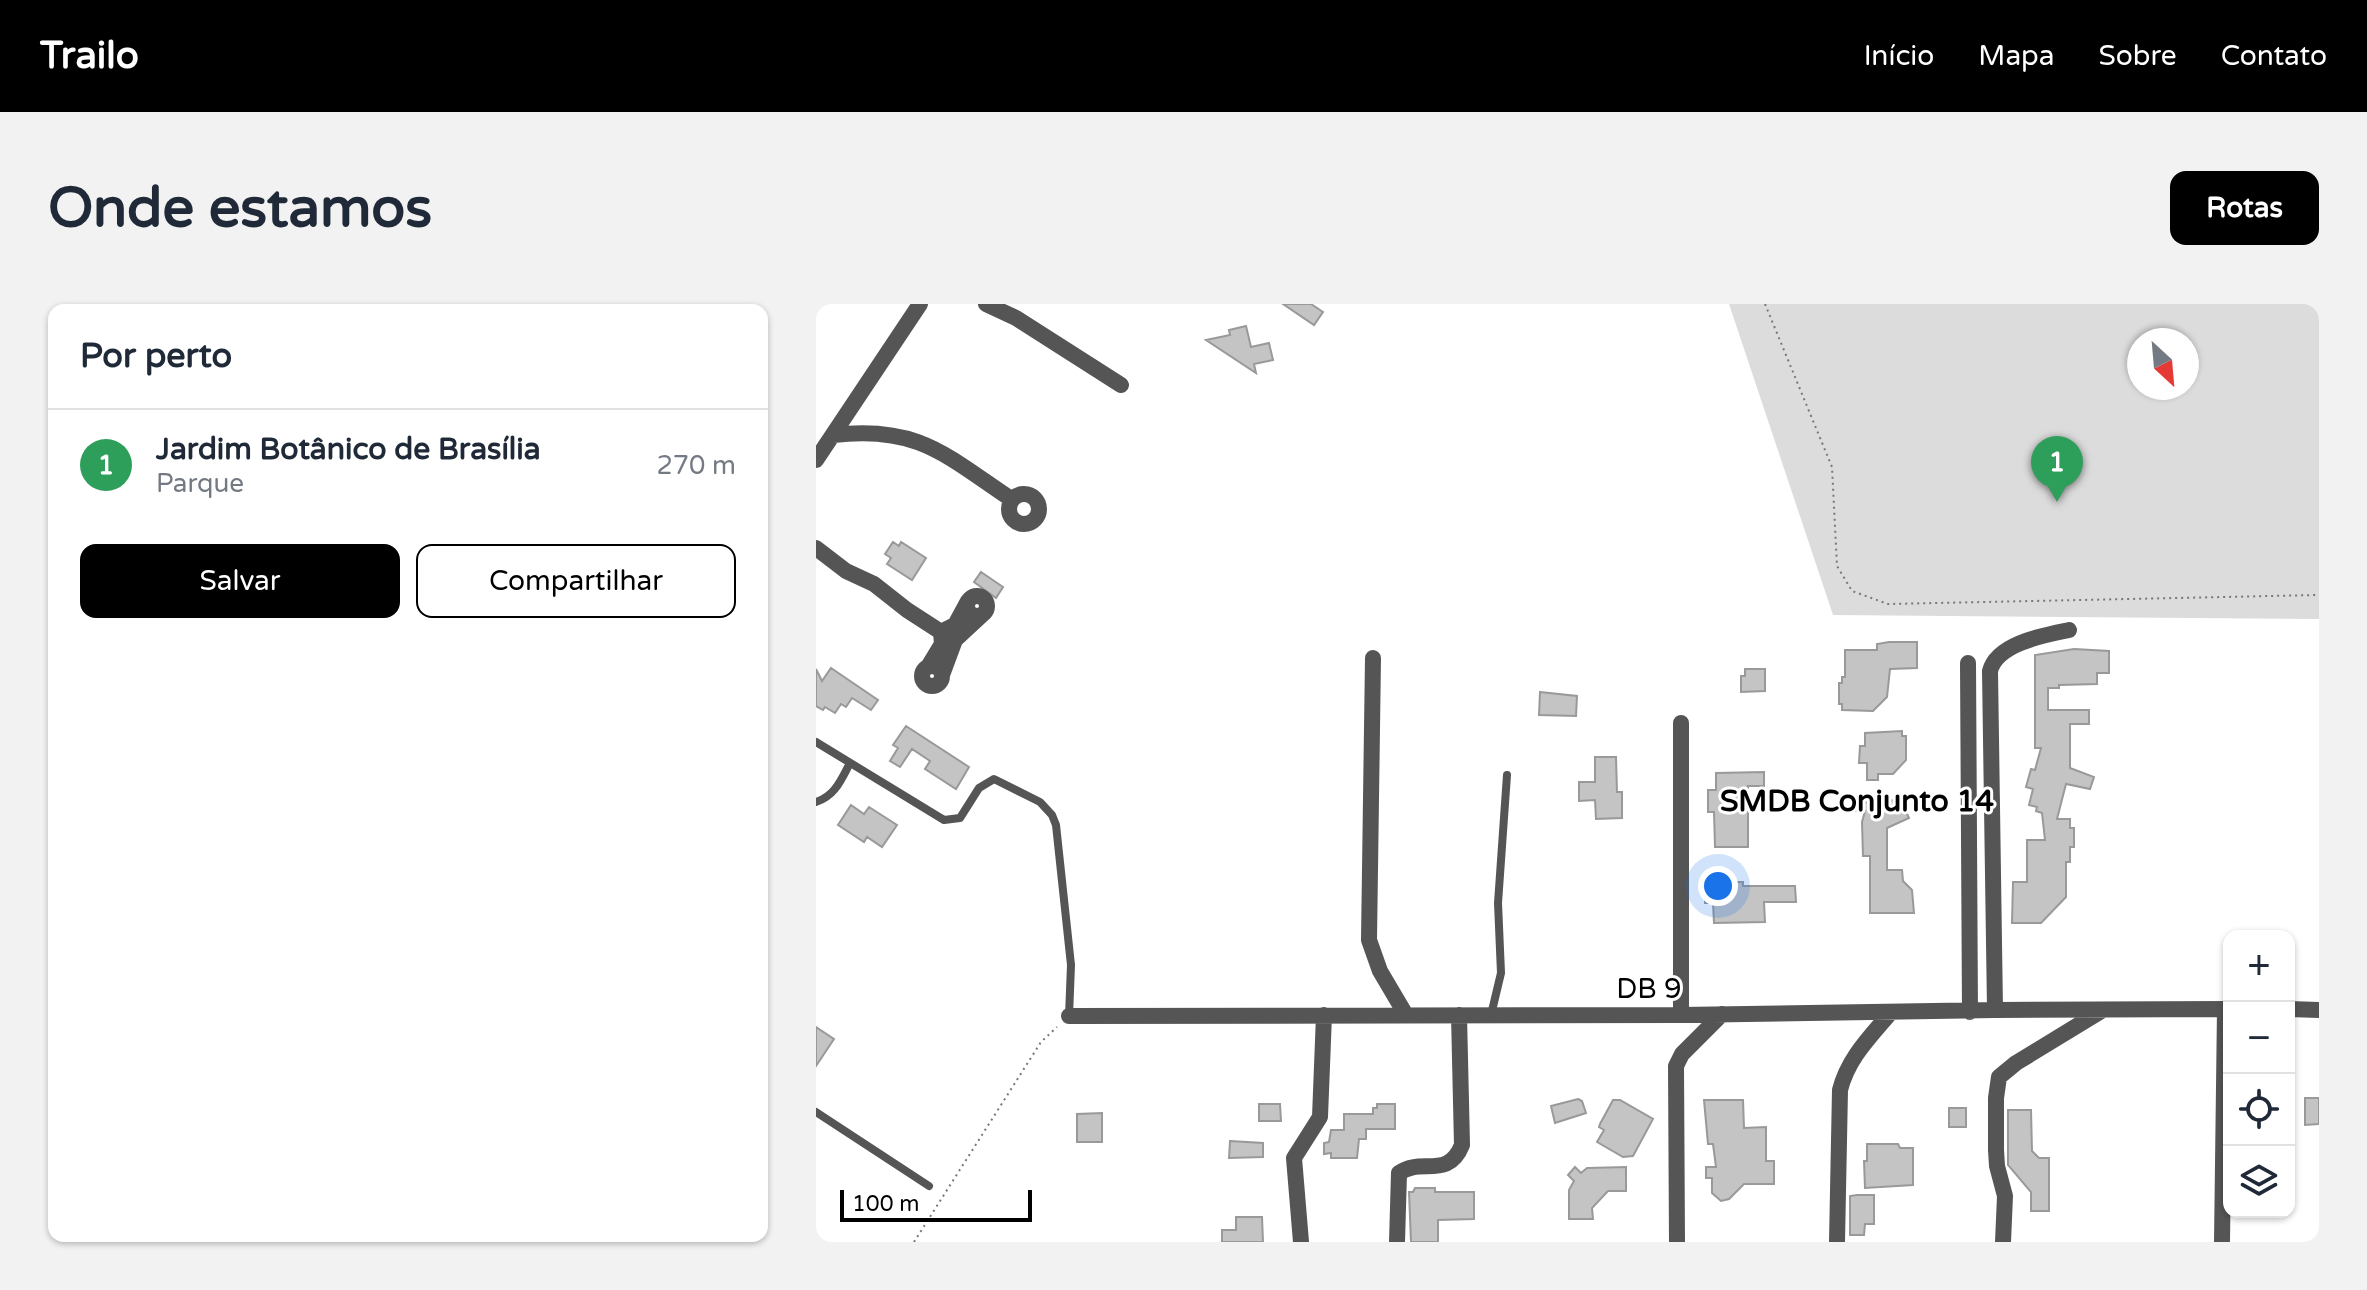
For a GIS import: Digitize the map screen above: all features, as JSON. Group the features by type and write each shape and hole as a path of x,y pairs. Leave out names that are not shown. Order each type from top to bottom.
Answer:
{"street":[{"path":"816,460 920,304"},
{"path":"986,304 1016,318 1121,385"},
{"path":"833,435 887,433 924,442 1011,499"},
{"path":"816,548 846,571 874,584 941,632"},
{"path":"968,601 969,613 982,615 955,640 935,671 942,644 941,632 955,625 968,601"},
{"path":"1995,1010 1990,671 1992,663 2007,651 2038,637 2069,630"},
{"path":"1373,658 1369,940 1380,971 1406,1015"},
{"path":"1968,663 1970,1012"},
{"path":"1681,723 1681,1015"},
{"name":"DB 9","path":"1069,1016 1681,1015 2223,1009"},
{"path":"2295,1009 2319,1010"},
{"path":"2003,1242 2005,1196 1996,1150 1999,1077 2016,1063 2103,1010"},
{"path":"1837,1242 1840,1090 1844,1072 1858,1050 1891,1012"},
{"path":"1677,1242 1676,1066 1682,1054 1722,1014"},
{"path":"1301,1242 1294,1158 1320,1117 1324,1015"},
{"path":"1397,1242 1399,1173 1409,1166 1448,1164 1458,1156 1462,1145 1459,1015"},
{"path":"2222,1242 2226,1074"}],"lane":[{"path":"816,742 944,820 960,818 979,788 994,779 1046,807 1056,825 1065,906 1071,965 1069,1016"},
{"path":"816,802 830,795 850,763"},
{"path":"1491,1015 1501,973 1498,903 1507,775"},
{"path":"816,1112 929,1186"}],"path":[{"path":"1765,304 1832,467 1837,566 1852,591 1888,604 2319,595"},
{"path":"914,1242 1041,1042 1069,1016"}],"shaded area":[{"path":"1729,304 2319,304 2319,619 1833,615"}],"building":[{"path":"1283,304 1311,304 1323,312 1314,325"},
{"path":"1246,326 1251,347 1269,343 1273,360 1254,364 1256,373 1206,340 1230,335 1229,330"},
{"path":"893,542 899,546 901,542 926,558 912,580 887,564 891,558 885,554"},
{"path":"981,572 1003,587 996,598 974,582"},
{"path":"1917,642 1917,668 1890,669 1887,697 1873,711 1842,710 1839,683 1845,677 1845,650 1877,650 1877,644"},
{"path":"2074,649 2109,651 2109,673 2097,673 2097,684 2048,688 2048,710 2089,710 2089,724 2070,724 2070,768 2094,777 2090,789 2066,784 2057,819 2070,819 2070,828 2074,828 2074,847 2070,847 2070,862 2066,862 2066,897 2041,923 2012,923 2013,882 2027,882 2027,840 2045,840 2042,813 2036,811 2037,807 2029,805 2033,789 2026,787 2041,748 2035,748 2035,655"},
{"path":"831,668 878,700 871,710 852,698 846,707 841,704 835,713 816,706 816,669 822,681"},
{"path":"1745,669 1765,669 1765,691 1741,692 1741,676 1745,676"},
{"path":"1540,692 1577,696 1576,716 1539,715"},
{"path":"906,726 969,767 956,789 925,769 930,761 912,749 900,767 890,761 898,748 893,745"},
{"path":"1902,731 1902,736 1906,736 1906,760 1893,774 1878,774 1878,780 1867,780 1867,763 1859,763 1860,746 1865,746 1865,733"},
{"path":"1595,757 1616,757 1617,792 1622,792 1622,818 1596,819 1595,800 1579,801 1579,782 1595,782"},
{"path":"1764,772 1764,786 1748,786 1748,847 1715,847 1714,812 1708,812 1708,790 1716,790 1716,773"},
{"path":"1878,796 1883,805 1899,797 1909,818 1887,828 1887,870 1902,870 1903,881 1912,890 1914,913 1870,913 1870,856 1863,856 1862,822 1865,811 1849,811"},
{"path":"851,805 864,814 869,807 897,825 882,847 867,837 864,842 838,825"},
{"path":"1728,882 1743,882 1743,886 1795,886 1796,902 1764,902 1765,922 1714,923 1713,903 1705,903 1705,886 1728,886"},
{"path":"816,1027 834,1039 816,1066"},
{"path":"2305,1098 2319,1098 2319,1124 2305,1125"},
{"path":"1578,1099 1582,1101 1586,1113 1555,1123 1551,1106"},
{"path":"1613,1100 1620,1100 1653,1119 1633,1156 1623,1157 1597,1142 1604,1130 1599,1127 1600,1124"},
{"path":"1704,1100 1743,1100 1744,1128 1766,1127 1766,1161 1774,1161 1774,1184 1744,1184 1729,1199 1721,1201 1712,1193 1712,1178 1706,1178 1706,1167 1716,1167 1713,1144 1708,1144"},
{"path":"1259,1104 1280,1104 1281,1121 1259,1121"},
{"path":"1377,1104 1395,1104 1395,1129 1366,1129 1366,1139 1359,1139 1357,1158 1331,1158 1331,1153 1324,1154 1324,1143 1329,1142 1331,1130 1344,1130 1344,1114 1373,1114"},
{"path":"1949,1108 1966,1108 1966,1127 1949,1127"},
{"path":"2008,1110 2031,1110 2032,1151 2039,1158 2049,1158 2049,1211 2031,1211 2031,1192 2008,1165"},
{"path":"1102,1113 1102,1142 1077,1142 1077,1114"},
{"path":"1230,1141 1263,1143 1263,1157 1229,1158"},
{"path":"1867,1144 1898,1144 1900,1148 1913,1148 1913,1185 1865,1188"},
{"path":"1575,1167 1581,1173 1587,1168 1626,1167 1626,1191 1608,1191 1592,1208 1593,1219 1569,1219 1569,1190 1574,1181 1568,1175"},
{"path":"1415,1188 1435,1188 1435,1192 1474,1192 1474,1219 1438,1220 1438,1242 1411,1242 1409,1192"},
{"path":"1874,1195 1874,1224 1865,1224 1864,1235 1850,1235 1850,1196"},
{"path":"1236,1217 1262,1217 1263,1242 1222,1242 1222,1230 1236,1230"}],"place":[{"name":"Jardim Botânico de Brasília","path":"2057,502"}],"district":[{"name":"SMDB Conjunto 14","path":"1857,801"}]}
